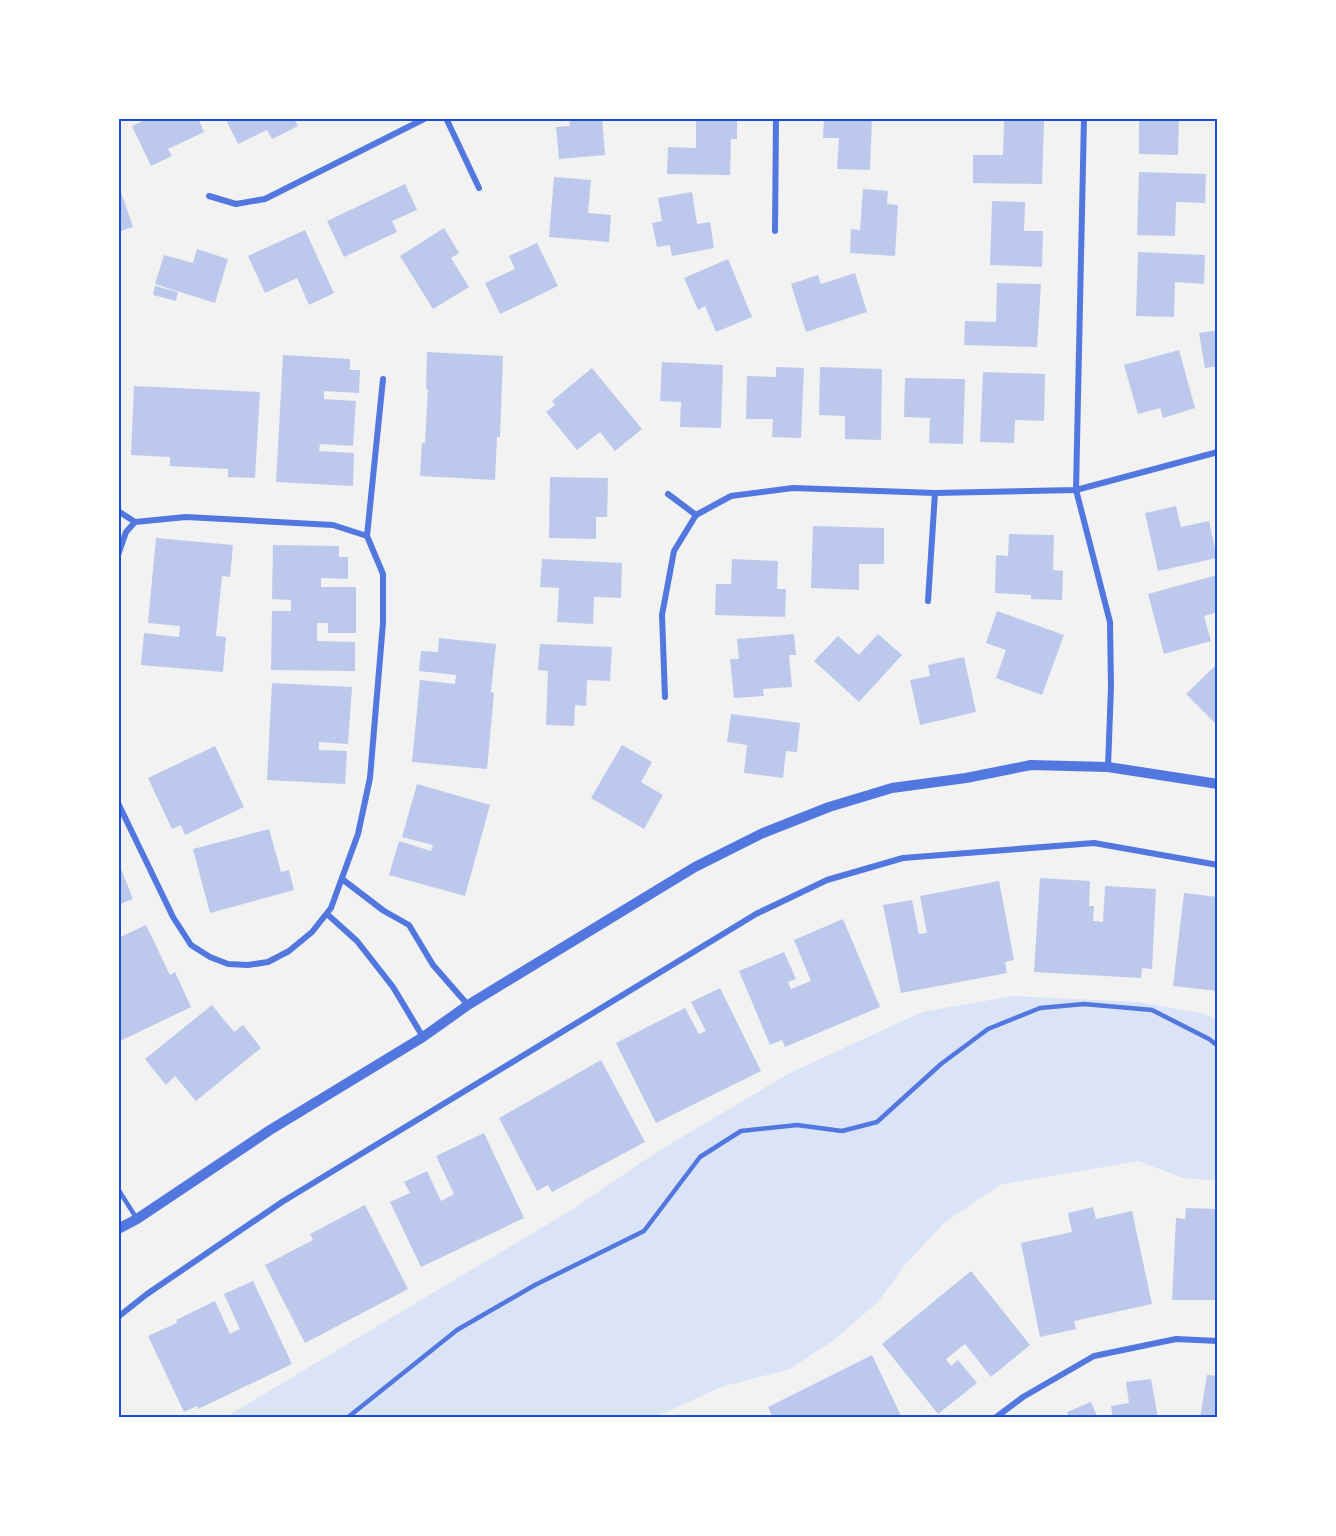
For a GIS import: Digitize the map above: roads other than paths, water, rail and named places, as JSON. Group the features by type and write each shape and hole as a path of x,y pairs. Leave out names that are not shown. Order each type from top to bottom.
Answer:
{"street":[{"path":"209,196 236,204 265,199 426,118"},
{"path":"446,118 479,188"},
{"path":"775,231 776,118"},
{"path":"1084,118 1076,490 1110,622 1111,687 1108,767"},
{"path":"118,803 173,917 191,945 210,957 238,964 268,962 289,951 312,932 331,908 358,834 370,778 382,622 383,574 367,536 383,379"},
{"path":"665,697 662,615 674,551 696,515 731,496 793,488 935,494 1076,490 1218,452"},
{"path":"668,494 696,515"},
{"path":"928,601 935,494"},
{"path":"118,511 135,522 186,517 333,525 367,536"},
{"path":"118,555 126,532 135,522"},
{"path":"118,1229 137,1219 270,1130 423,1037 468,1005 695,867 763,833 829,807 892,789 1031,765 1108,767 1218,784"},
{"path":"118,1317 147,1294 292,1196 756,914 826,880 903,858 1094,843 1218,866"},
{"path":"342,879 384,911 409,925 433,965 468,1005"},
{"path":"327,914 357,941 393,987 423,1037"},
{"path":"995,1418 1023,1397 1094,1356 1176,1339 1218,1341"}],"lane":[{"path":"347,1418 457,1330 535,1285 644,1231 700,1156 741,1131 797,1125 842,1131 877,1122 941,1064 988,1029 1040,1008 1084,1004 1152,1010 1209,1039 1218,1046"},
{"path":"118,1189 137,1219"}]}
